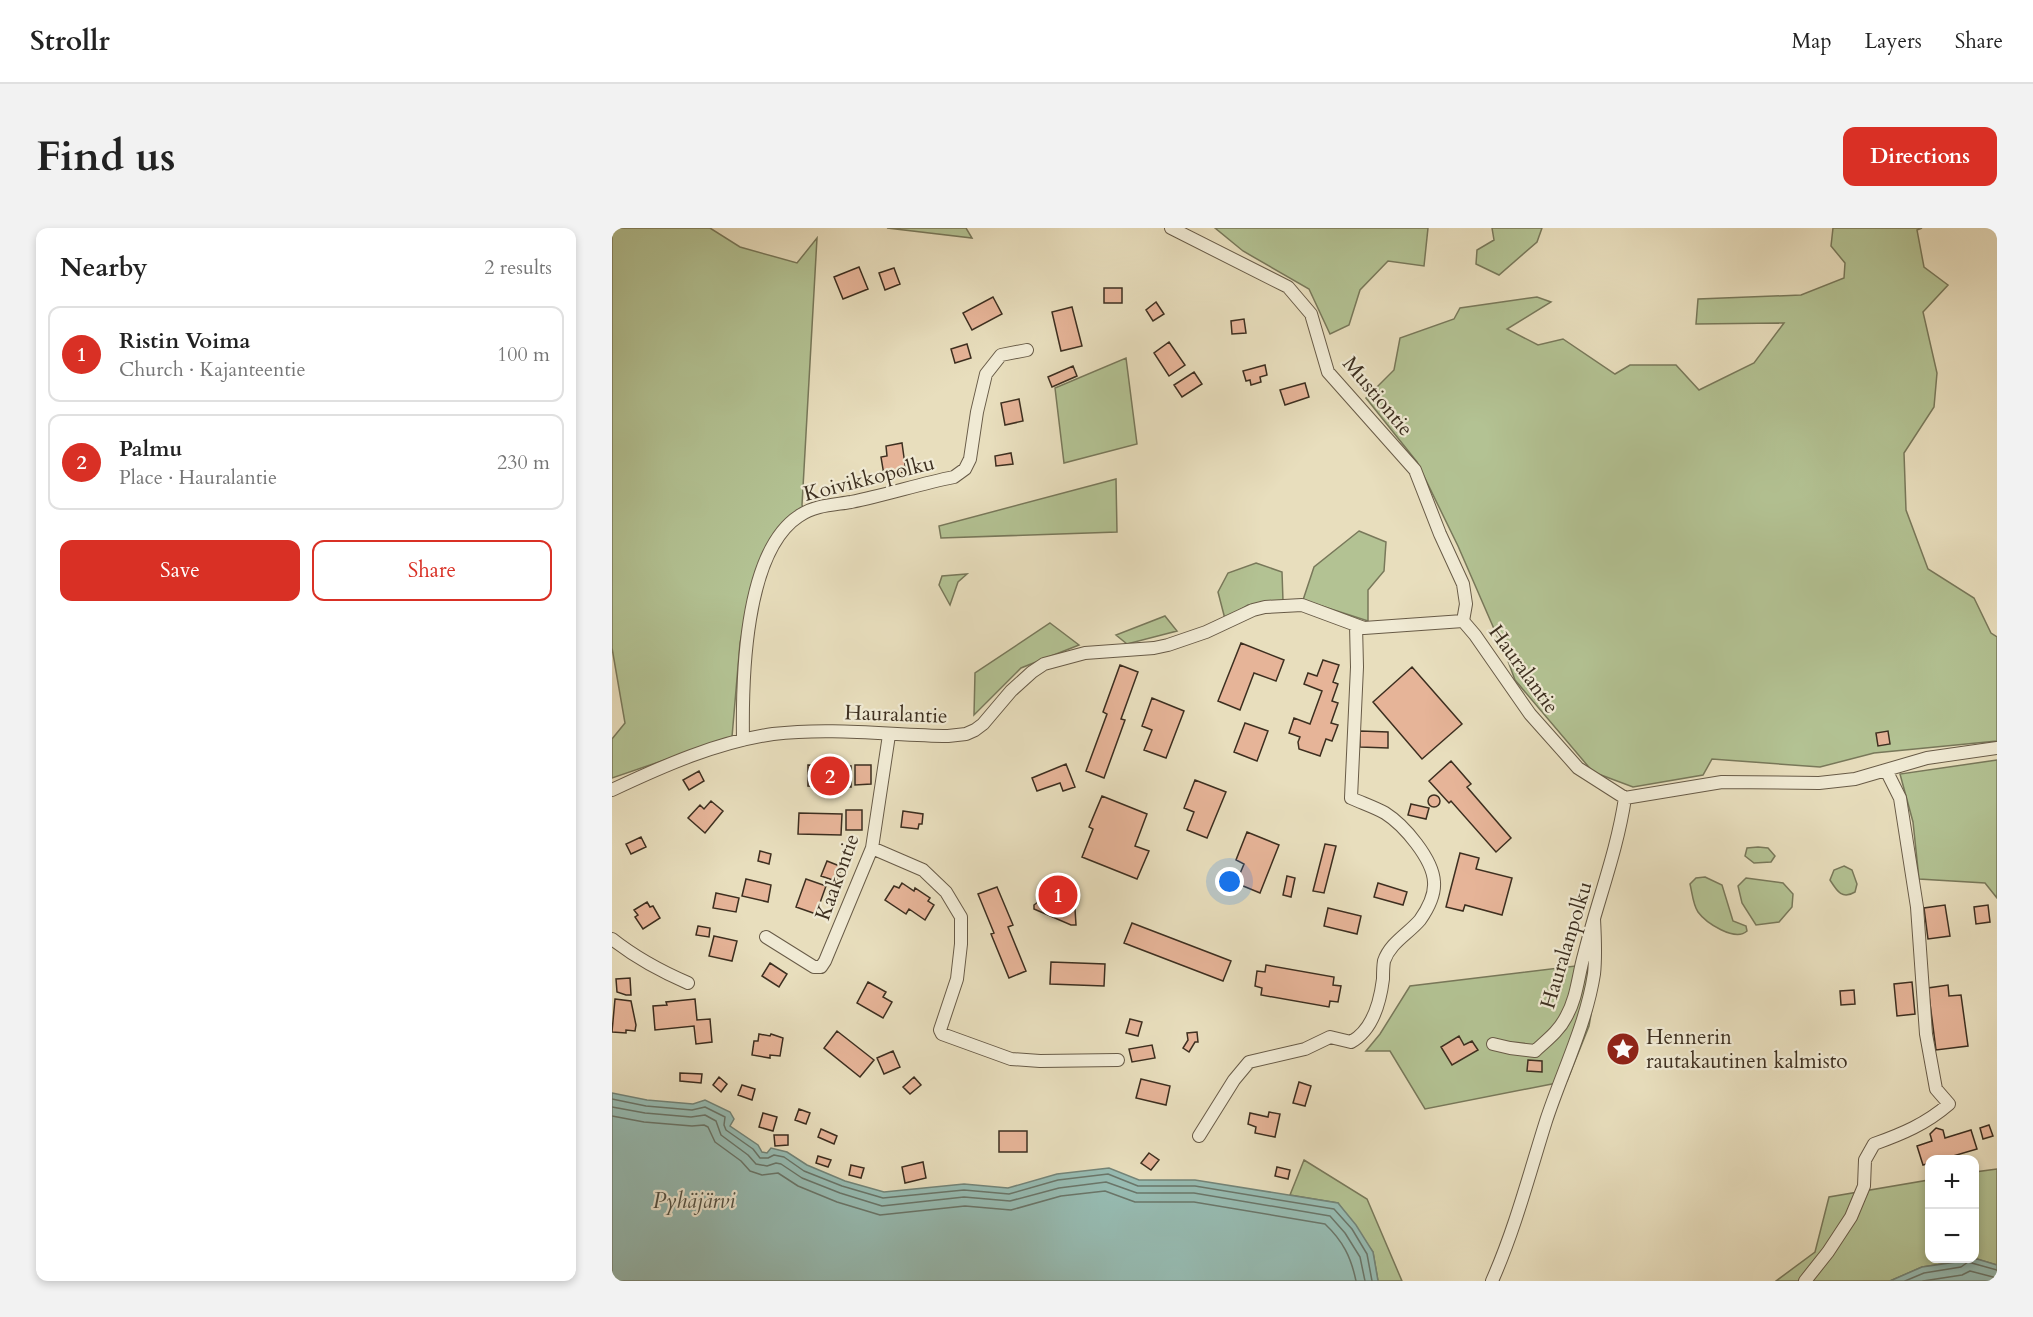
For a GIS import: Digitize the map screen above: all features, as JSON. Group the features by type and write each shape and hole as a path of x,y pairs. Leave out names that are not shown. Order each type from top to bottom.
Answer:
{"street":[{"name":"Mustiontie","path":"1171,228 1288,287 1311,314 1328,372 1415,470 1463,584 1466,604 1463,621"},
{"name":"Koivikkopolku","path":"743,740 744,684 750,619 760,579 780,532 800,516 818,507 851,502 954,477 965,469 970,459 986,374 1001,355 1027,350"},
{"name":"Hauralantie","path":"612,790 688,757 743,740 774,734 830,731 889,735 966,734 983,724 1011,691 1044,664 1085,654 1168,645 1206,632 1253,610 1302,605 1364,628 1463,621 1475,634 1530,714 1578,768 1625,798"},
{"path":"1199,1136 1234,1080 1250,1062 1305,1049 1330,1037 1351,1042 1359,1037 1372,1020 1379,1002 1384,963 1390,948 1420,920 1430,905 1435,883 1429,864 1410,834 1385,814 1351,798 1357,667 1356,625"},
{"name":"Kaakontie","path":"766,937 807,963 821,968 872,848 889,735"},
{"path":"1625,798 1722,782 1819,783 1855,779 1927,758 1997,748"},
{"path":"1805,1281 1851,1217 1864,1186 1865,1160 1874,1144 1914,1128 1949,1104 1936,1089 1926,1034 1917,907 1900,798 1887,770"},
{"name":"Hauralanpolku","path":"1493,1044 1535,1051 1557,1032 1566,1017 1574,999 1584,955 1620,831 1625,798"},
{"path":"872,848 922,870 946,892 961,917 962,944 957,979 940,1030 942,1034 1011,1059 1118,1060"},
{"path":"1492,1281 1508,1247 1546,1122 1580,1030 1594,975 1596,947 1594,919"},
{"path":"612,939 633,956 688,983"}],"green space":[{"path":"612,228 710,228 740,247 797,263 817,238 802,505 804,511 795,515 751,590 740,643 732,737 612,778 612,739 625,723 612,648"},
{"path":"887,228 966,228 972,238"},
{"path":"1215,228 1428,228 1424,266 1388,261 1360,290 1349,325 1330,334 1309,289 1243,251"},
{"path":"1492,228 1542,228 1537,242 1499,275 1476,264 1477,250 1494,240"},
{"path":"1833,228 1922,228 1917,230 1924,267 1948,285 1923,312 1937,373 1934,407 1904,453 1906,510 1928,569 1974,598 1991,633 1997,637 1997,741 1874,753 1820,767 1712,759 1703,775 1633,787 1593,772 1515,680 1458,546 1417,462 1366,398 1394,370 1400,338 1454,319 1460,308 1537,297 1551,302 1507,329 1538,345 1563,339 1615,374 1630,365 1676,365 1699,390 1754,363 1784,323 1696,324 1698,299 1801,295 1844,278 1845,263 1831,246"},
{"path":"1126,358 1137,444 1064,463 1055,388"},
{"path":"1116,479 1117,532 941,538 939,526"},
{"path":"1359,531 1386,542 1384,571 1368,590 1368,621 1303,600 1314,567"},
{"path":"1256,563 1282,572 1283,601 1248,605 1225,619 1218,592 1228,573"},
{"path":"967,574 958,582 950,605 939,585 942,576"},
{"path":"1165,616 1177,631 1127,644 1116,635"},
{"path":"1050,623 1079,645 1021,668 974,715 975,673"},
{"path":"1997,760 1997,898 1985,883 1919,879 1913,822 1900,774"},
{"path":"1747,848 1768,848 1775,856 1771,862 1754,863 1745,856"},
{"path":"1844,866 1852,870 1857,884 1855,892 1847,895 1838,891 1830,880 1834,870"},
{"path":"1705,877 1722,885 1733,921 1746,926 1747,931 1742,934 1728,933 1714,926 1698,912 1690,884 1696,878"},
{"path":"1746,878 1783,883 1793,894 1792,907 1779,922 1756,925 1742,903 1738,886"},
{"path":"1600,963 1589,1026 1567,1081 1425,1109 1390,1051 1366,1051 1380,1034 1410,986"},
{"path":"1304,1160 1367,1199 1402,1281 1378,1281 1373,1252 1338,1203 1290,1195"},
{"path":"1997,1169 1997,1265 1979,1260 1979,1171"},
{"path":"1925,1181 1925,1263 1950,1263 1922,1267 1890,1281 1776,1281 1815,1252 1829,1197"}],"water":[{"name":"Pyhäjärvi","path":"612,1093 647,1100 693,1104 705,1100 730,1112 734,1119 730,1126 758,1145 762,1152 767,1153 771,1148 787,1152 807,1165 845,1181 884,1192 964,1184 1008,1188 1057,1174 1109,1168 1139,1180 1195,1180 1338,1203 1356,1225 1373,1252 1378,1281 612,1281"},
{"path":"1979,1260 1997,1265 1997,1281 1890,1281 1922,1267 1950,1263 1979,1263"}],"building":[{"path":"859,267 868,289 843,299 834,277"},
{"path":"894,268 900,284 885,290 879,273"},
{"path":"1104,288 1122,288 1122,303 1104,303"},
{"path":"993,297 1002,314 972,330 963,313"},
{"path":"1156,302 1164,314 1153,321 1146,310"},
{"path":"1072,307 1082,346 1061,351 1052,312"},
{"path":"1244,319 1246,333 1232,334 1231,321"},
{"path":"1169,342 1185,365 1169,376 1154,353"},
{"path":"967,344 971,358 955,363 951,349"},
{"path":"1265,365 1267,375 1260,377 1261,382 1251,385 1250,380 1246,381 1243,371"},
{"path":"1073,366 1077,376 1052,387 1048,377"},
{"path":"1194,372 1202,384 1182,397 1174,385"},
{"path":"1305,383 1309,397 1285,405 1280,390"},
{"path":"1019,399 1023,421 1005,425 1001,403"},
{"path":"902,443 906,472 884,475 881,457 887,456 886,446"},
{"path":"1011,453 1013,464 996,466 995,456"},
{"path":"1241,643 1284,660 1276,681 1254,673 1240,710 1218,701"},
{"path":"1323,660 1339,665 1333,682 1338,684 1332,701 1338,703 1331,723 1338,725 1332,741 1326,739 1320,756 1299,749 1300,737 1289,733 1294,718 1310,724 1322,691 1304,684 1308,673 1317,676"},
{"path":"1120,665 1138,672 1121,719 1125,720 1104,778 1086,771 1107,714 1103,712"},
{"path":"1412,667 1462,724 1422,759 1373,702"},
{"path":"1152,698 1184,711 1166,758 1144,750 1152,730 1142,726"},
{"path":"1245,723 1268,731 1257,761 1234,752"},
{"path":"1360,731 1388,732 1388,748 1360,747"},
{"path":"1888,731 1890,744 1878,746 1876,733"},
{"path":"1451,761 1471,784 1467,787 1511,838 1496,852 1451,801 1449,803 1429,781"},
{"path":"1066,764 1075,787 1063,791 1060,783 1037,791 1032,778"},
{"path":"808,765 851,766 851,787 808,786"},
{"path":"855,765 871,765 871,784 855,785"},
{"path":"699,771 704,781 689,790 683,780"},
{"path":"1195,780 1226,792 1207,838 1187,830 1194,812 1184,808"},
{"path":"1436,795 1440,801 1436,807 1432,807 1428,799"},
{"path":"1102,796 1147,814 1135,846 1149,851 1137,879 1082,857 1093,829 1089,827"},
{"path":"711,801 723,811 705,833 688,818 700,805 704,809"},
{"path":"1411,804 1429,808 1426,819 1408,815"},
{"path":"846,810 862,810 862,830 846,830"},
{"path":"903,811 923,814 922,824 919,824 918,829 901,827"},
{"path":"799,813 842,814 841,835 798,834"},
{"path":"1247,832 1279,845 1260,893 1236,883 1244,864 1236,860"},
{"path":"641,837 646,847 631,854 626,844"},
{"path":"1325,844 1336,846 1324,893 1313,891"},
{"path":"760,851 771,854 769,864 758,861"},
{"path":"1460,853 1479,858 1476,869 1512,878 1502,915 1465,905 1463,911 1446,907"},
{"path":"827,861 842,867 836,881 821,876"},
{"path":"1287,876 1295,878 1291,897 1283,895"},
{"path":"746,879 771,885 768,902 742,896"},
{"path":"806,879 826,886 816,914 796,907"},
{"path":"1064,882 1069,886 1071,909 1075,909 1076,925 1034,909 1034,905"},
{"path":"902,883 930,898 928,901 934,905 925,920 909,909 906,914 885,900 894,886 899,888"},
{"path":"1378,883 1407,892 1403,905 1374,897"},
{"path":"997,887 1013,925 1008,927 1026,971 1009,978 978,894"},
{"path":"716,893 739,898 736,912 713,908"},
{"path":"647,902 650,907 653,906 660,918 643,929 635,917 638,915 634,910"},
{"path":"1945,905 1950,936 1928,939 1924,908"},
{"path":"1988,905 1990,922 1976,924 1974,907"},
{"path":"1328,908 1361,916 1357,934 1324,926"},
{"path":"1132,923 1231,961 1223,981 1124,943"},
{"path":"698,926 710,928 709,937 696,935"},
{"path":"714,936 737,941 732,961 709,956"},
{"path":"1051,962 1105,964 1104,986 1050,984"},
{"path":"770,963 787,974 779,987 762,976"},
{"path":"1266,965 1334,977 1333,985 1341,986 1338,1002 1330,1001 1329,1007 1261,995 1262,988 1255,986 1257,971 1265,972"},
{"path":"630,978 631,995 617,992 616,979"},
{"path":"868,982 886,992 883,997 892,1002 883,1018 857,1003"},
{"path":"1912,982 1915,1014 1897,1016 1894,984"},
{"path":"1948,985 1949,996 1961,995 1968,1046 1936,1050 1928,988"},
{"path":"1854,990 1855,1004 1841,1005 1840,991"},
{"path":"615,999 631,1001 635,1031 612,1032"},
{"path":"695,999 697,1020 710,1019 712,1042 696,1044 694,1026 655,1030 653,1006 667,1005 666,1002"},
{"path":"1130,1019 1142,1022 1138,1036 1126,1033"},
{"path":"837,1031 874,1060 860,1077 824,1048"},
{"path":"1197,1032 1198,1042 1195,1042 1189,1052 1183,1048 1188,1040 1187,1033"},
{"path":"759,1034 770,1036 771,1034 783,1038 780,1056 770,1055 770,1058 752,1055 754,1041 758,1041"},
{"path":"1459,1036 1464,1045 1472,1041 1478,1050 1452,1065 1441,1047"},
{"path":"1152,1045 1155,1058 1132,1062 1129,1049"},
{"path":"893,1051 900,1067 884,1074 877,1058"},
{"path":"1528,1060 1542,1061 1542,1072 1527,1071"},
{"path":"680,1073 702,1074 701,1083 680,1081"},
{"path":"719,1077 727,1084 721,1092 713,1085"},
{"path":"914,1077 921,1085 910,1094 903,1087"},
{"path":"1141,1079 1170,1086 1166,1105 1136,1098"},
{"path":"1299,1082 1311,1086 1305,1106 1293,1103"},
{"path":"742,1085 755,1089 752,1100 738,1095"},
{"path":"799,1109 810,1113 806,1124 795,1120"},
{"path":"1269,1112 1280,1114 1275,1137 1255,1133 1256,1127 1248,1124 1250,1113 1268,1117"},
{"path":"763,1113 777,1117 773,1131 759,1127"},
{"path":"1989,1125 1993,1136 1983,1139 1980,1128"},
{"path":"1936,1128 1943,1130 1945,1138 1971,1130 1977,1149 1956,1155 1925,1155 1925,1164 1923,1165 1917,1146 1932,1141 1930,1134"},
{"path":"821,1129 837,1136 834,1144 818,1137"},
{"path":"999,1131 1027,1131 1027,1152 999,1152"},
{"path":"774,1135 788,1135 788,1145 775,1146"},
{"path":"1149,1153 1159,1160 1151,1170 1141,1163"},
{"path":"818,1156 831,1160 828,1167 816,1163"},
{"path":"923,1162 926,1178 905,1183 902,1167"},
{"path":"851,1165 864,1168 861,1178 849,1175"},
{"path":"1277,1167 1290,1170 1288,1179 1275,1176"}],"place":[{"name":"Palmu","path":"830,776"},
{"name":"Ristin Voima","path":"1058,895"},
{"name":"Hennerin rautakautinen kalmisto","path":"1623,1049"}]}
